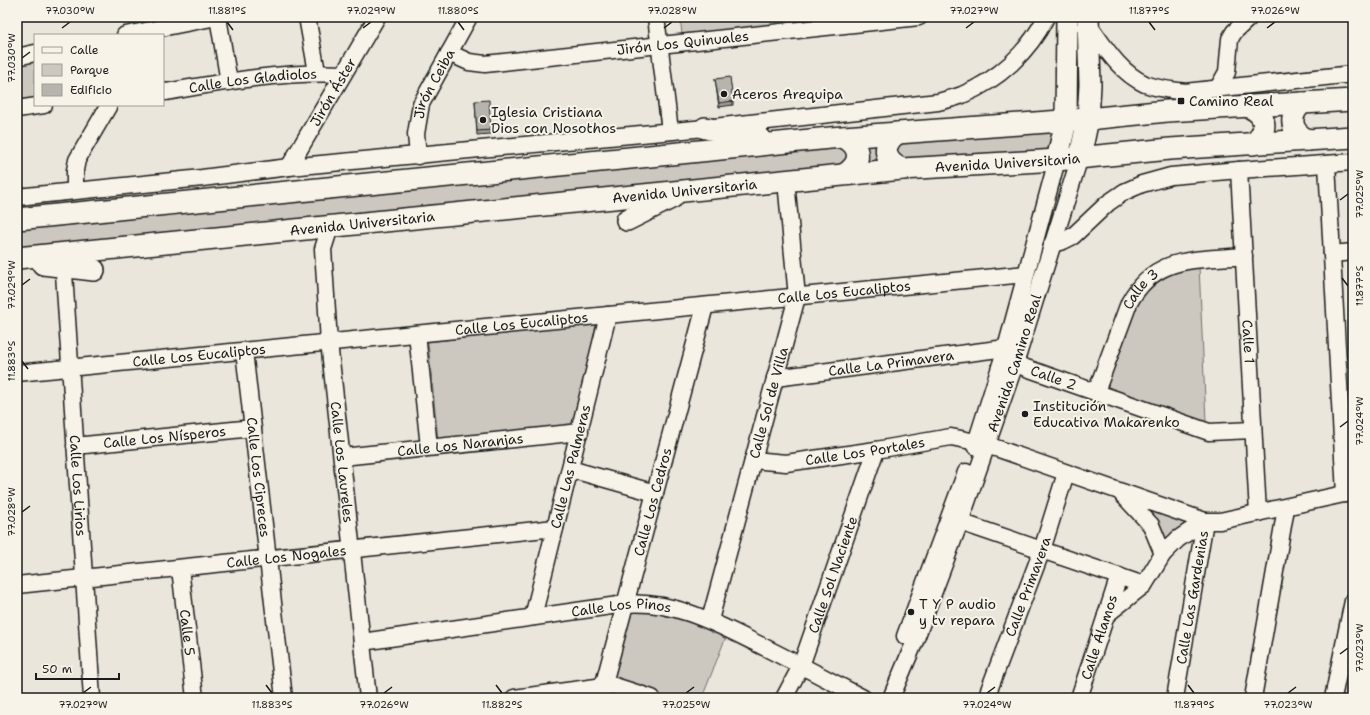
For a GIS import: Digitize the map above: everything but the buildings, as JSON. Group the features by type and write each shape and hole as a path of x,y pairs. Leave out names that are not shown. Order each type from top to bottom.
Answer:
{"main road":[{"name":"Avenida Camino Real","path":"1058,160 1066,121 1067,17"},
{"name":"Avenida Camino Real","path":"1080,157 1088,119 1090,85 1088,21"},
{"path":"17,219 782,142 1066,121 1167,111 1353,100"},
{"path":"1302,103 1294,113 1294,127 1297,133 1308,140"},
{"path":"1249,107 1260,114 1264,127 1262,134 1253,144"},
{"path":"705,128 782,142"},
{"path":"898,133 891,137 887,144 886,152 889,160 894,166 902,169"},
{"path":"843,137 851,141 856,147 858,155 856,164 852,170 845,174"},
{"name":"Avenida Universitaria","path":"17,259 845,174 902,169 1058,160 1170,149 1353,137"},
{"path":"627,220 688,190"},
{"path":"17,259 94,270"}],"street":[{"path":"134,34 151,32 218,17 229,82"},
{"path":"307,17 317,72"},
{"name":"Jirón Áster","path":"289,167 377,17"},
{"name":"Jirón Ceiba","path":"418,156 416,134 421,104 469,17"},
{"path":"656,17 670,131"},
{"name":"Jirón Los Quinuales","path":"449,52 469,62 485,64 919,17"},
{"path":"17,197 202,178 289,167 705,128 938,102 962,95 985,84 1002,72 1014,62 1031,42 1046,17"},
{"path":"1218,88 1227,72 1230,39 1234,32 1250,17"},
{"path":"1088,21 1111,57 1126,72 1145,83 1164,89 1185,92 1353,74"},
{"path":"17,57 34,53"},
{"name":"Calle Los Gladiolos","path":"164,91 317,72 343,74"},
{"path":"17,109 37,106"},
{"path":"75,190 75,170 77,160 108,106"},
{"name":"Avenida Camino Real","path":"879,698 1015,364 1080,157"},
{"name":"Avenida Camino Real","path":"891,698 915,641 960,522 1058,160"},
{"path":"1036,238 1052,244 1074,236 1108,203 1124,192 1136,186 1171,176 1353,162"},
{"path":"1106,615 1144,585 1163,554 1178,539 1205,521 1220,521 1286,508 1349,493 1347,409 1332,254 1327,164"},
{"name":"Calle 1","path":"1239,170 1258,513"},
{"name":"Calle Sol de Villa","path":"710,620 797,297 786,181"},
{"name":"Calle Los Laureles","path":"330,227 323,249 329,342 368,698"},
{"path":"1332,254 1353,252"},
{"name":"Calle 3","path":"1096,392 1129,303 1136,290 1146,280 1156,272 1178,262 1244,256"},
{"name":"Calle Los Lirios","path":"64,273 92,698"},
{"name":"Calle Los Eucaliptos","path":"17,373 1026,274"},
{"name":"Calle Los Cedros","path":"602,692 705,306"},
{"name":"Calle Las Palmeras","path":"533,617 608,315"},
{"path":"417,334 429,447"},
{"name":"Calle La Primavera","path":"775,378 1006,348"},
{"name":"Calle Los Cipreces","path":"244,351 284,698"},
{"name":"Calle 2","path":"1015,364 1209,432 1253,430"},
{"name":"Calle Los Nísperos","path":"75,446 253,428"},
{"name":"Calle Los Naranjas","path":"342,457 580,432"},
{"name":"Calle Los Portales","path":"753,460 786,463 951,437 982,444 1205,521"},
{"name":"Calle Sol Naciente","path":"784,698 801,666 876,450"},
{"path":"570,469 655,493"},
{"name":"Calle Primavera","path":"986,698 1042,550 1066,473"},
{"path":"1119,492 1151,524 1163,554"},
{"path":"1253,698 1286,508"},
{"name":"Calle Las Gardenias","path":"1175,698 1205,521"},
{"path":"960,522 1144,585"},
{"name":"Calle Los Nogales","path":"17,585 555,528"},
{"name":"Calle 5","path":"180,568 195,698"},
{"name":"Calle Álamos","path":"1079,698 1119,576"},
{"path":"1333,698 1353,601"},
{"name":"Calle Los Pinos","path":"362,642 625,604 653,605 670,608 710,620 863,698"},
{"path":"514,698 602,692 615,686 652,698"}],"green space":[{"path":"680,17 858,17 682,34"},
{"path":"34,59 34,99 17,101 17,63"},
{"path":"1058,127 1052,154 17,253 17,225"},
{"path":"1199,266 1206,422 1104,388 1141,291 1164,274"},
{"path":"599,323 574,426 438,439 428,342"},
{"path":"1144,507 1194,523 1167,539"},
{"path":"628,610 670,614 727,634 702,698 667,698 609,681"},
{"path":"1353,634 1353,693 1351,698 1338,698"}],"place":[{"name":"Aceros Arequipa","path":"724,94"},
{"name":"Camino Real","path":"1181,101"},
{"name":"Iglesia Cristiana Dios con Nosothos","path":"483,120"},
{"name":"Institución Educativa Makarenko","path":"1025,414"},
{"name":"T Y P audio y tv repara","path":"911,612"}]}
